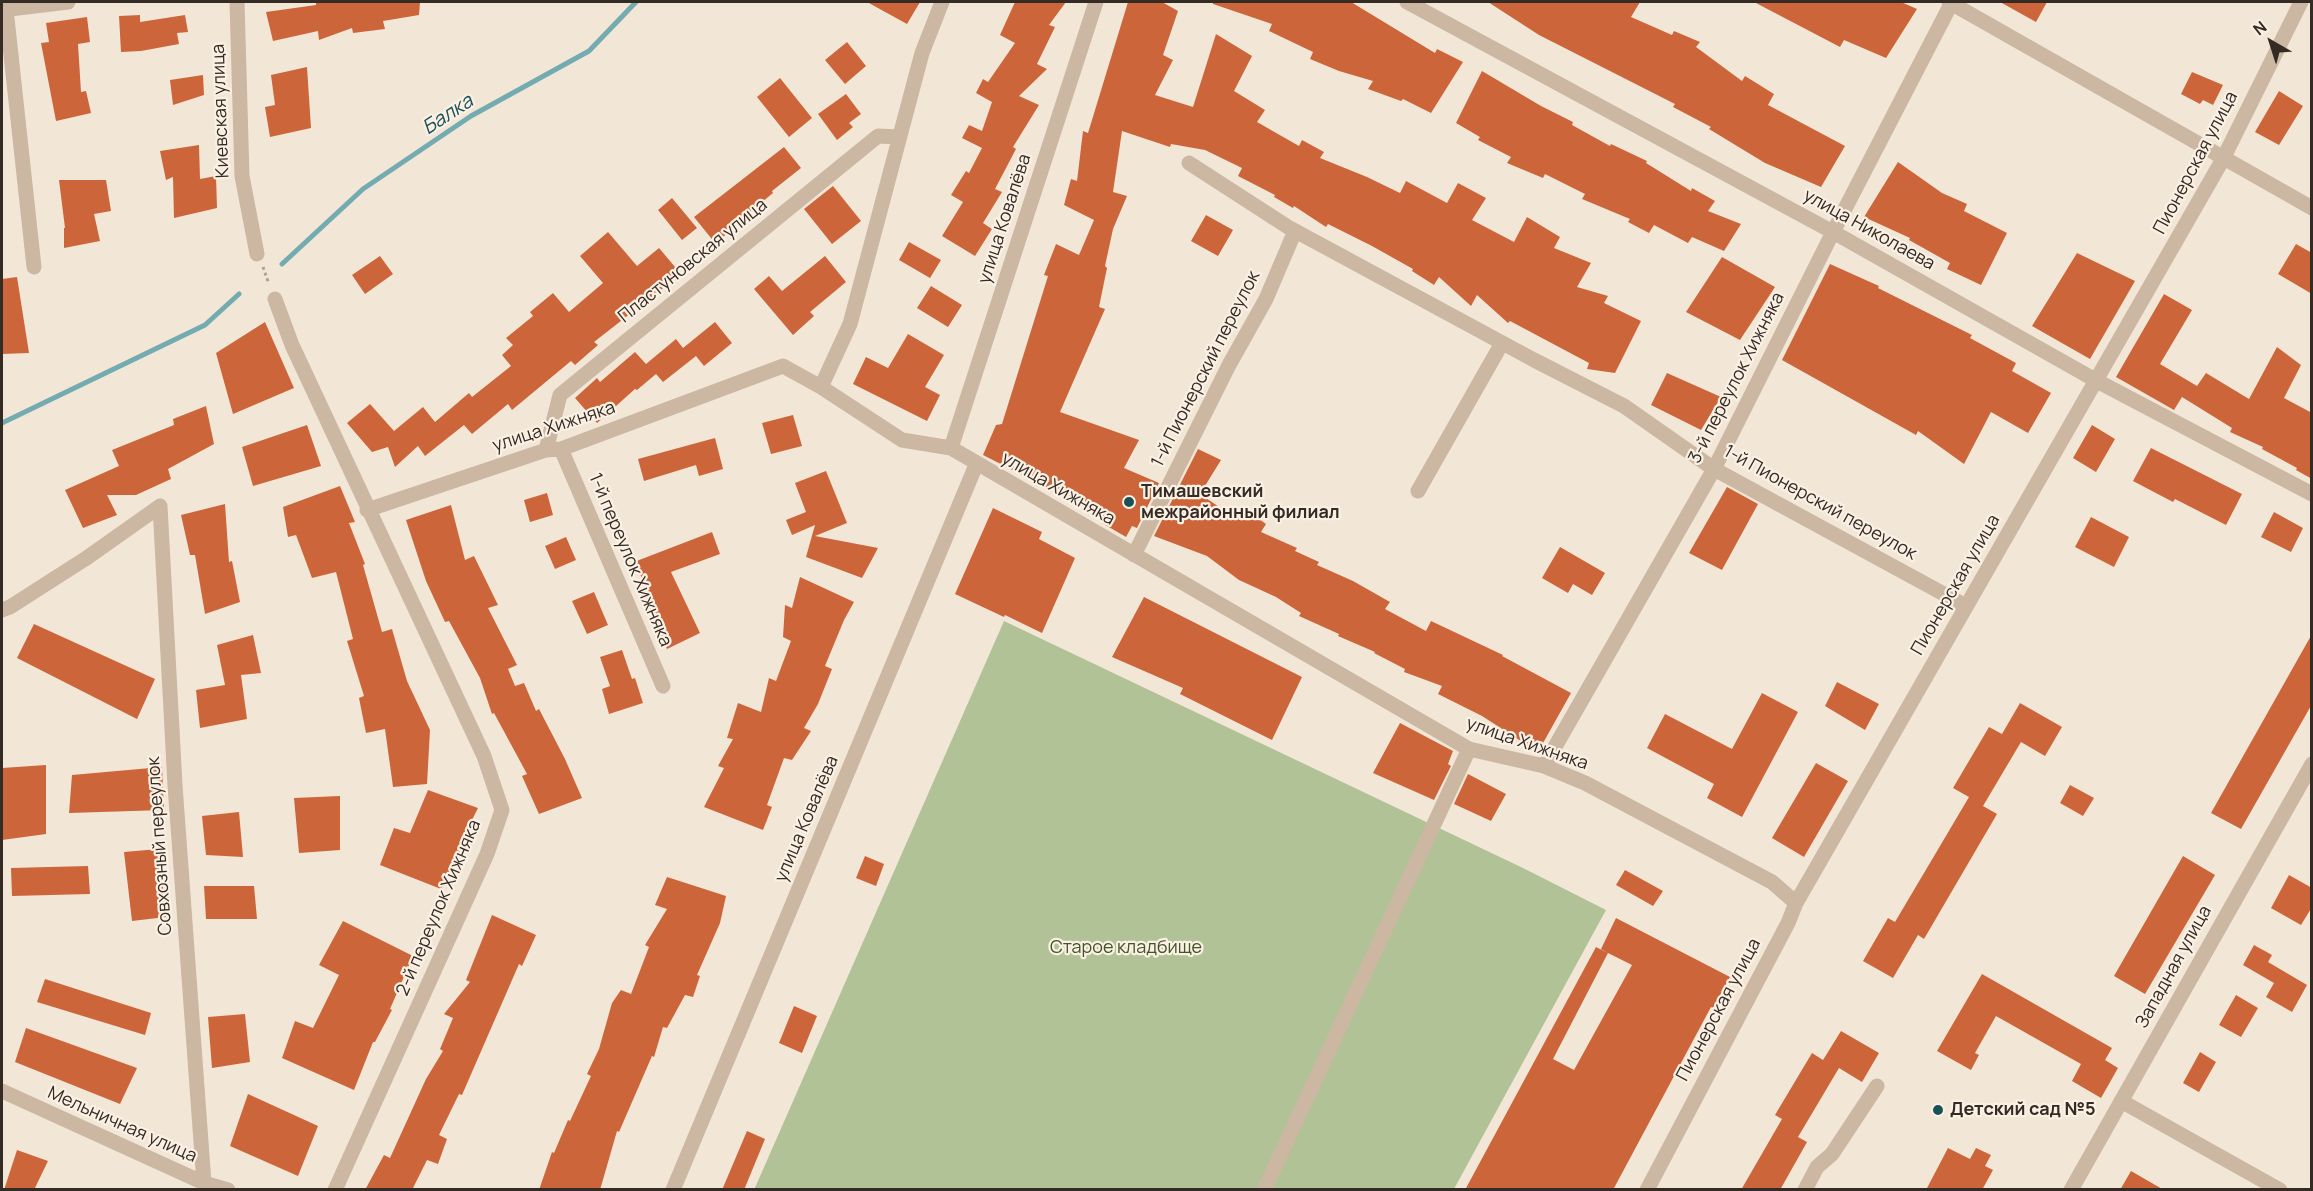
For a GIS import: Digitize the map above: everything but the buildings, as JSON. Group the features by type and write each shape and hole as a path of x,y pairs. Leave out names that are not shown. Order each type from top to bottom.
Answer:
{"street":[{"path":"34,267 4,9 68,2"},
{"name":"Киевская улица","path":"237,2 242,176 257,254"},
{"path":"822,387 850,324 922,53 942,2"},
{"name":"улица Ковалёва","path":"951,448 1096,2"},
{"name":"улица Николаева","path":"1407,2 1833,232 2097,381 2312,494"},
{"path":"1951,2 2312,208"},
{"name":"3-й переулок Хижняка","path":"1544,766 1714,469 1951,2"},
{"name":"Пионерская улица","path":"1647,1190 1788,923 1796,903 2223,159 2301,2"},
{"name":"Пластуновская улица","path":"554,449 560,394 878,136 899,137"},
{"name":"1-й Пионерский переулок","path":"1189,163 1295,231 1624,406 1714,469 1966,606"},
{"name":"1-й Пионерский переулок","path":"1134,555 1229,365 1266,299 1295,231"},
{"path":"275,299 292,345 367,510"},
{"path":"1418,492 1502,343"},
{"name":"улица Хижняка","path":"367,510 554,449 783,366 822,387 902,440 951,448 976,465 1468,749 1544,766 1585,783 1772,882 1796,903"},
{"name":"1-й переулок Хижняка","path":"554,449 663,686"},
{"name":"улица Ковалёва","path":"673,1190 976,465"},
{"name":"Совхозный переулок","path":"2,610 85,559 160,506 175,785 204,1183"},
{"name":"2-й переулок Хижняка","path":"335,1190 487,854 502,810 484,756 367,510"},
{"path":"1264,1190 1468,749"},
{"name":"Западная улица","path":"2071,1190 2312,764"},
{"path":"1805,1190 1817,1167 1832,1154 1877,1086"},
{"name":"Мельничная улица","path":"2,1091 204,1183 228,1190"},
{"path":"2121,1101 2280,1190"}],"path":[{"path":"257,254 275,299"}],"green space":[{"name":"Старое кладбище","path":"1004,621 1523,868 1606,910 1454,1189 754,1190"}],"waterway":[{"name":"Балка","path":"282,264 363,189 471,116 589,51 636,2"},
{"name":"Балка","path":"2,423 205,325 239,294"}],"place":[{"name":"Тимашевский межрайонный филиал","path":"1129,502"},
{"name":"Детский сад №5","path":"1938,1110"}]}
